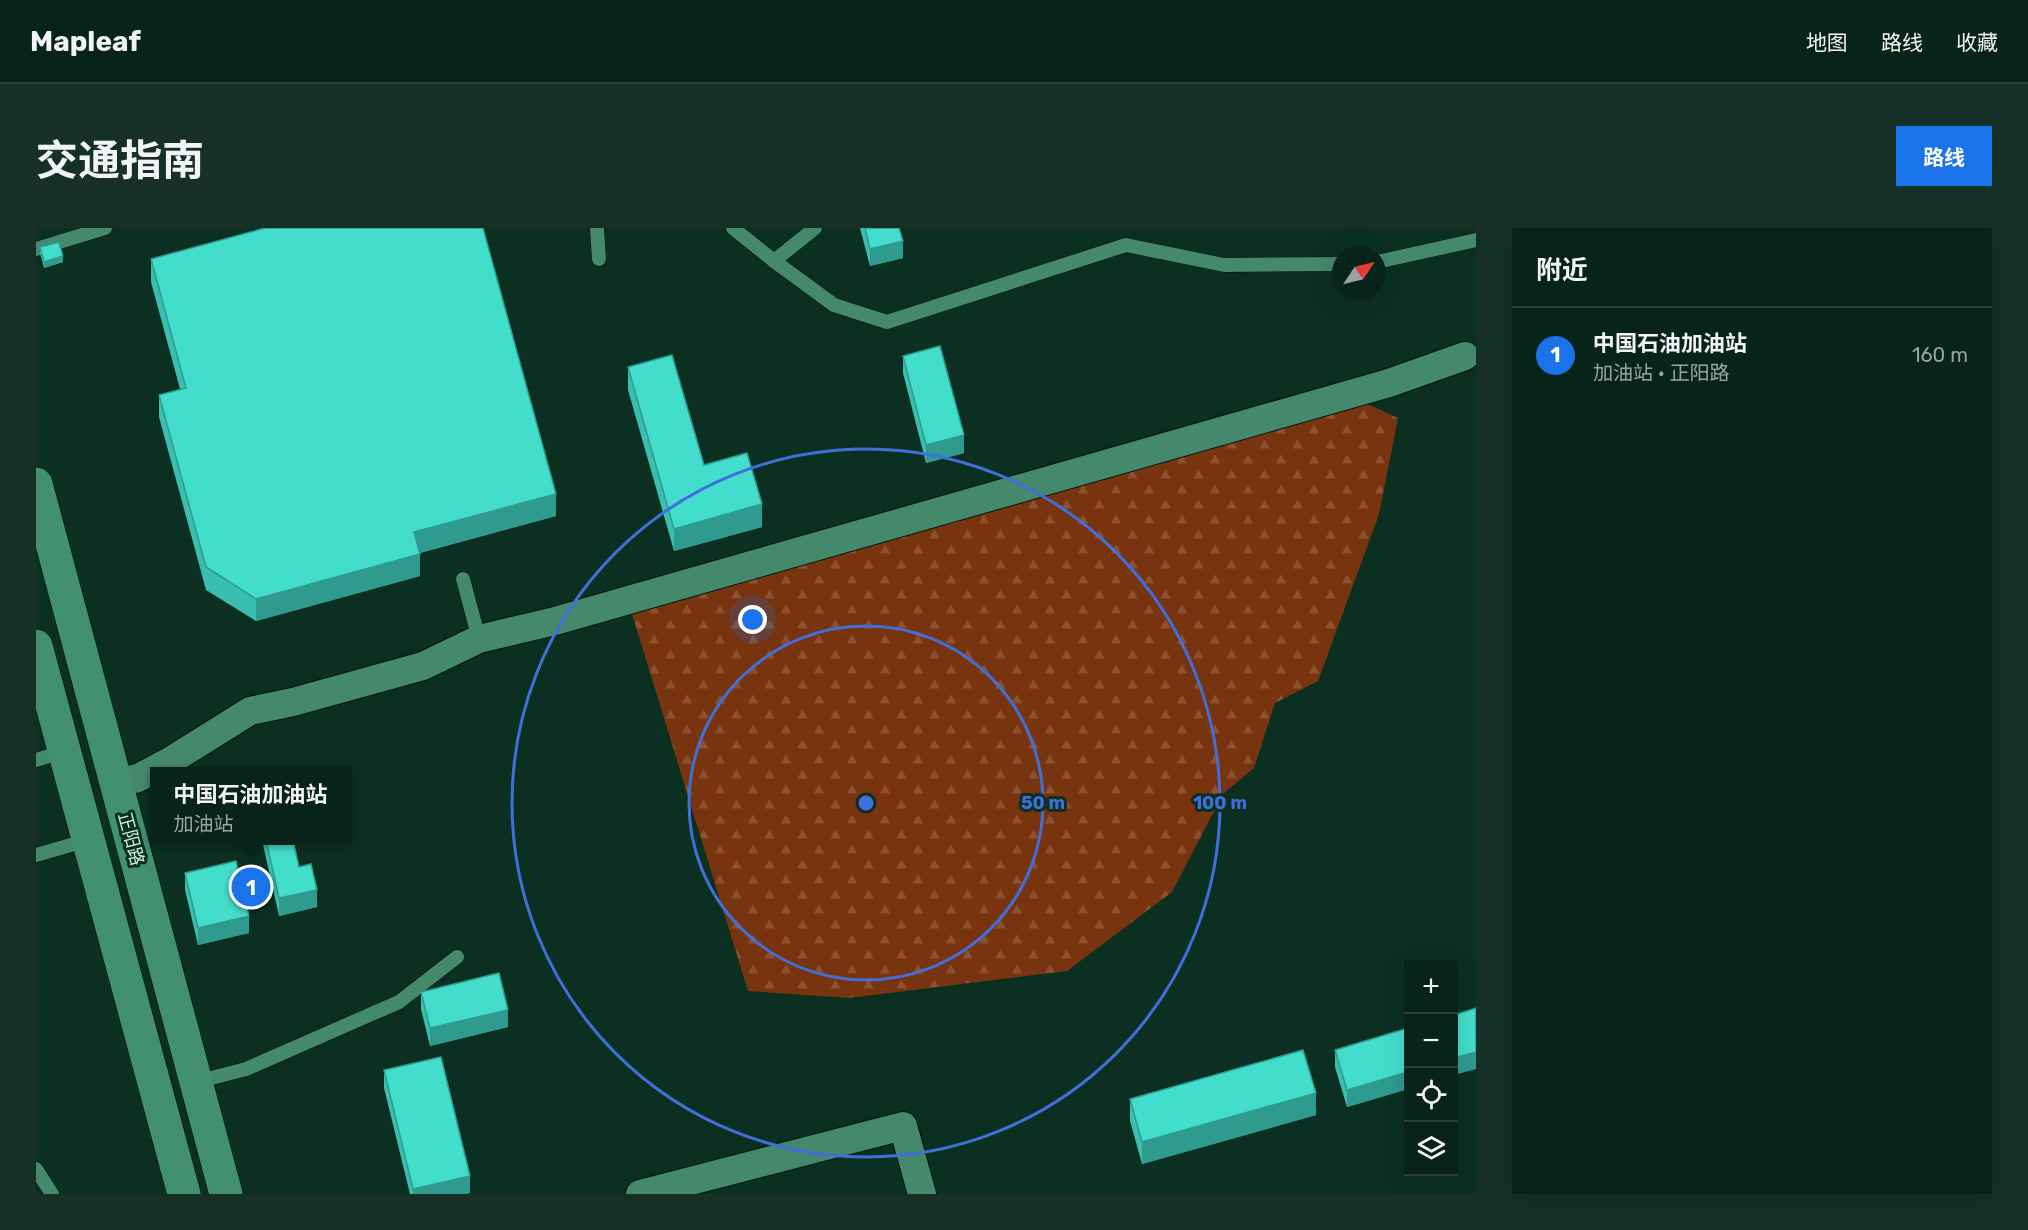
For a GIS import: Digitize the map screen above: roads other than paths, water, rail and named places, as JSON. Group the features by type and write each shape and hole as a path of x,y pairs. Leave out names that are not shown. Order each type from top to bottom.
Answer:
{"main road":[{"name":"正阳路","path":"36,484 226,1194"},
{"path":"37,650 50,756 88,840 184,1194"}],"street":[{"path":"159,767 250,711 293,702 423,666 479,639 555,621 1389,383 1465,356"},
{"path":"116,783 138,778 150,772"},
{"path":"640,1194 903,1126 922,1194"}],"lane":[{"path":"36,249 105,228"},
{"path":"597,228 599,259"},
{"path":"733,228 834,305 887,322 1126,245 1224,265 1332,264"},
{"path":"774,261 815,228"},
{"path":"1386,260 1476,240"},
{"path":"463,579 479,639"},
{"path":"36,855 88,840"},
{"path":"195,1082 246,1069 399,1002 458,957"},
{"path":"36,1169 52,1194"}],"place":[{"name":"中国石油加油站","path":"251,887"}]}
